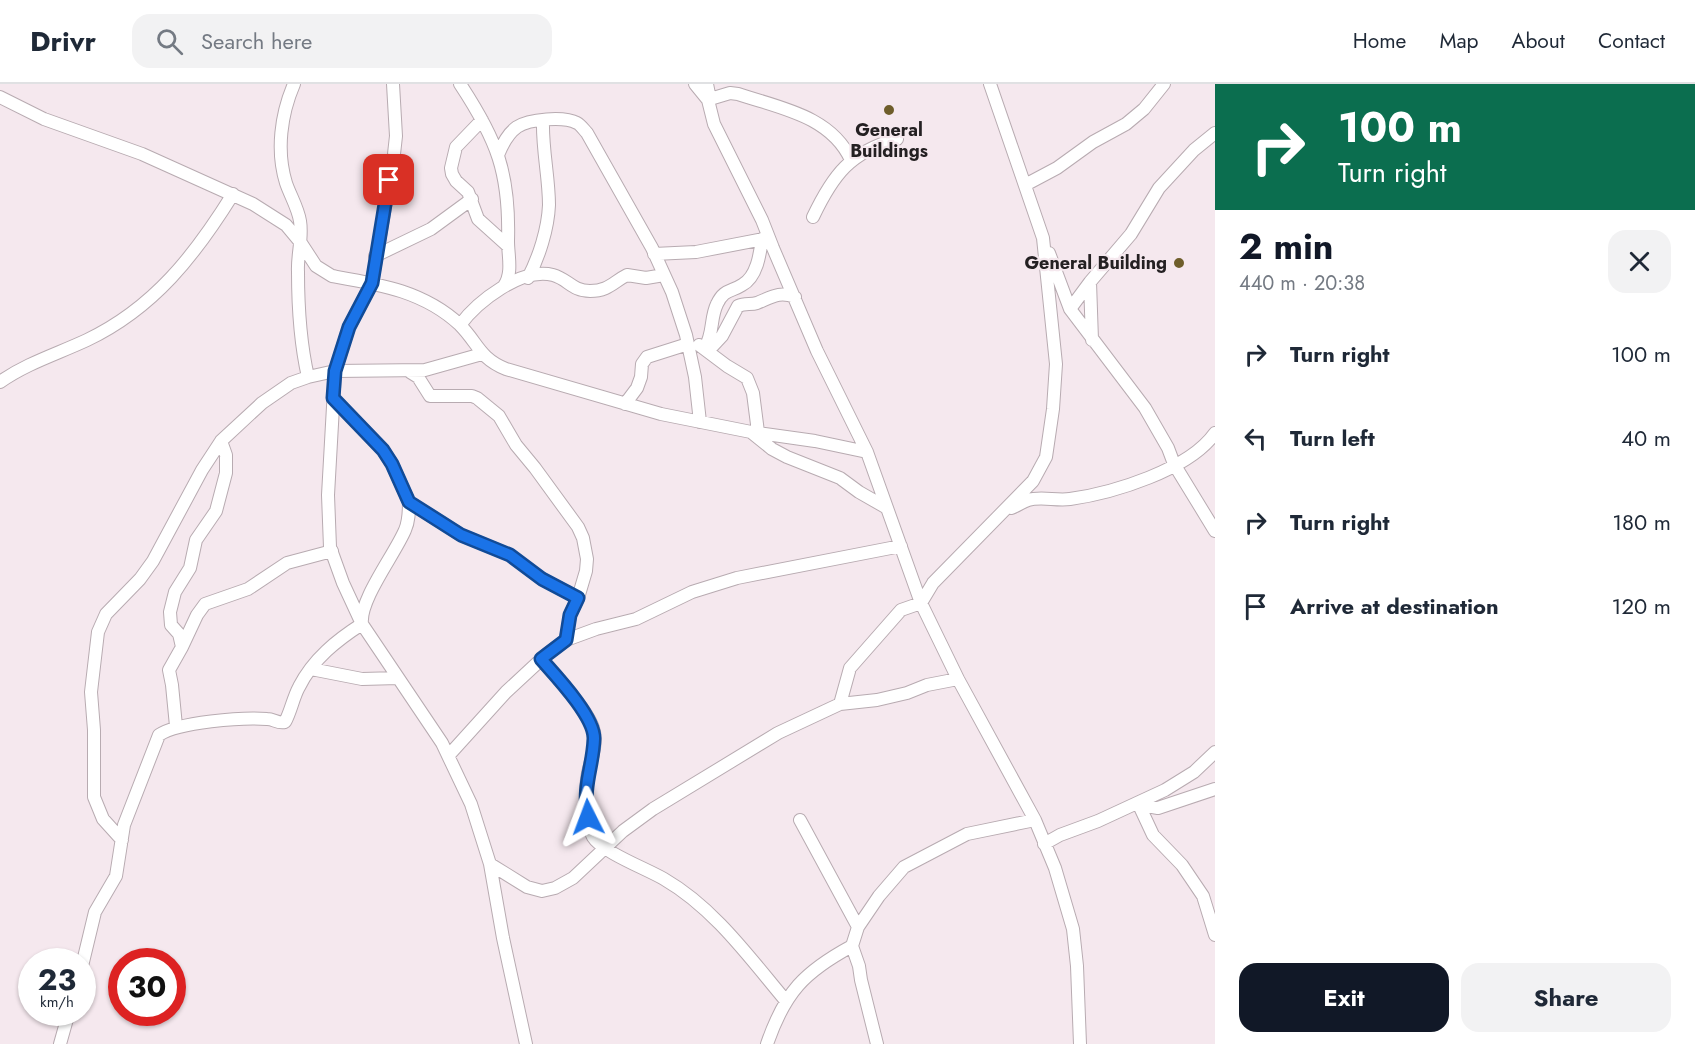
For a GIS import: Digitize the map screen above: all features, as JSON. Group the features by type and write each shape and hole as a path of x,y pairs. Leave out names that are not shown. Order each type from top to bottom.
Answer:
{"street":[{"path":"294,84 284,119 281,160 285,179 300,221 301,243 298,270 300,340 308,376"},
{"path":"393,84 396,136 372,283 349,327 335,371 328,495 328,521 332,551 343,583 362,624 430,723 449,755 471,804 490,864 520,1024 526,1044"},
{"path":"460,84 492,137 507,195 509,278 504,286"},
{"path":"694,84 708,100 714,124 762,220 765,239 795,297 817,351 867,452 921,603 958,679 1035,820 1055,868 1072,929 1077,966 1080,1044"},
{"path":"707,84 711,99 729,93 738,94 812,120 832,132 846,148 851,160"},
{"path":"990,84 1033,214 1070,309 1145,408 1168,448 1174,464 1215,531"},
{"path":"1025,185 1057,168 1093,142 1126,124 1144,109 1164,84"},
{"path":"0,97 52,123 142,154 233,194 286,225 316,266 325,273 403,290 427,302 460,325 491,362 506,369 625,404 700,422 867,452"},
{"path":"482,120 456,147 451,168 456,181 472,199 477,219 508,246"},
{"path":"528,278 548,217 549,204 542,141 543,120"},
{"path":"498,154 508,136 515,128 525,123 568,120 578,123 587,133 654,254 678,307 695,377 700,422"},
{"path":"1070,309 1131,234 1159,188 1194,150 1215,133"},
{"path":"813,217 831,184 851,160 872,147 897,139"},
{"path":"0,382 27,365 86,340 142,306 167,284 186,262 233,194"},
{"path":"375,256 431,229 472,199"},
{"path":"840,704 850,668 861,655 901,610 921,603 933,583 1005,512 1033,481 1042,467 1046,457 1053,409 1056,364 1043,238"},
{"path":"654,254 696,252 765,239"},
{"path":"706,350 718,302 729,290 744,284 752,277 765,239"},
{"path":"460,325 479,304 504,286 528,278 548,274 556,276 572,288 591,291 609,288 627,275 646,278 664,275"},
{"path":"1090,282 1092,340"},
{"path":"706,350 722,336 738,306 756,304 774,295 788,294 795,297"},
{"path":"687,339 747,378 753,393 755,432 772,449 840,478 887,508"},
{"path":"625,404 637,388 642,364 647,357 687,339"},
{"path":"122,840 104,819 94,797 94,730 91,692 98,632 106,614 140,579 153,561 221,441 262,403 291,383 308,376 335,371 410,372 437,368 482,354"},
{"path":"410,372 418,377 430,396 471,396 477,398 499,416 516,445 584,538 586,571 570,615 566,640"},
{"path":"333,398 383,450 409,502 408,519 404,532 370,596 361,616 362,624"},
{"path":"1005,512 1029,500 1063,500 1108,492 1174,464 1199,450 1215,433"},
{"path":"183,647 179,634 171,625 170,612 175,592 190,568 196,540 216,510 226,473 226,455 221,441"},
{"path":"409,502 461,535 510,555 542,579 578,598"},
{"path":"449,755 506,692 541,659 566,640 596,629 636,619 692,592 737,578 901,546"},
{"path":"176,726 172,685 168,671 205,604 248,589 287,563 332,551"},
{"path":"86,948 95,912 116,876 128,814 143,780 156,738 160,733 176,726 265,718 283,723 286,721 300,684 332,645 362,624"},
{"path":"541,659 573,696 594,729 587,777 586,807 591,833 595,840 605,848 662,877 695,901 740,945 786,1001"},
{"path":"312,669 362,679 398,678"},
{"path":"490,864 527,887 542,891 548,890 573,878 635,822 778,733 840,704 876,700 927,685 958,679"},
{"path":"1044,844 1060,835 1137,805 1165,790 1185,778 1215,752"},
{"path":"1137,805 1158,808 1215,789"},
{"path":"1137,805 1153,835 1182,865 1203,896 1215,935"},
{"path":"800,820 858,927"},
{"path":"878,1044 852,946 858,927 879,897 904,867 967,834 1035,820"},
{"path":"767,1044 786,1001 809,974 824,962 852,946"},
{"path":"60,1044 65,1026"}],"place":[{"name":"General Buildings","path":"889,110"},
{"name":"General Building","path":"1179,263"}],"route":[{"path":"389,180 372,283 349,327 335,371 333,398 383,450 409,502 461,535 510,555 542,579 578,598 570,615 566,640 541,659 573,696 594,729 587,777 588,817"}]}
